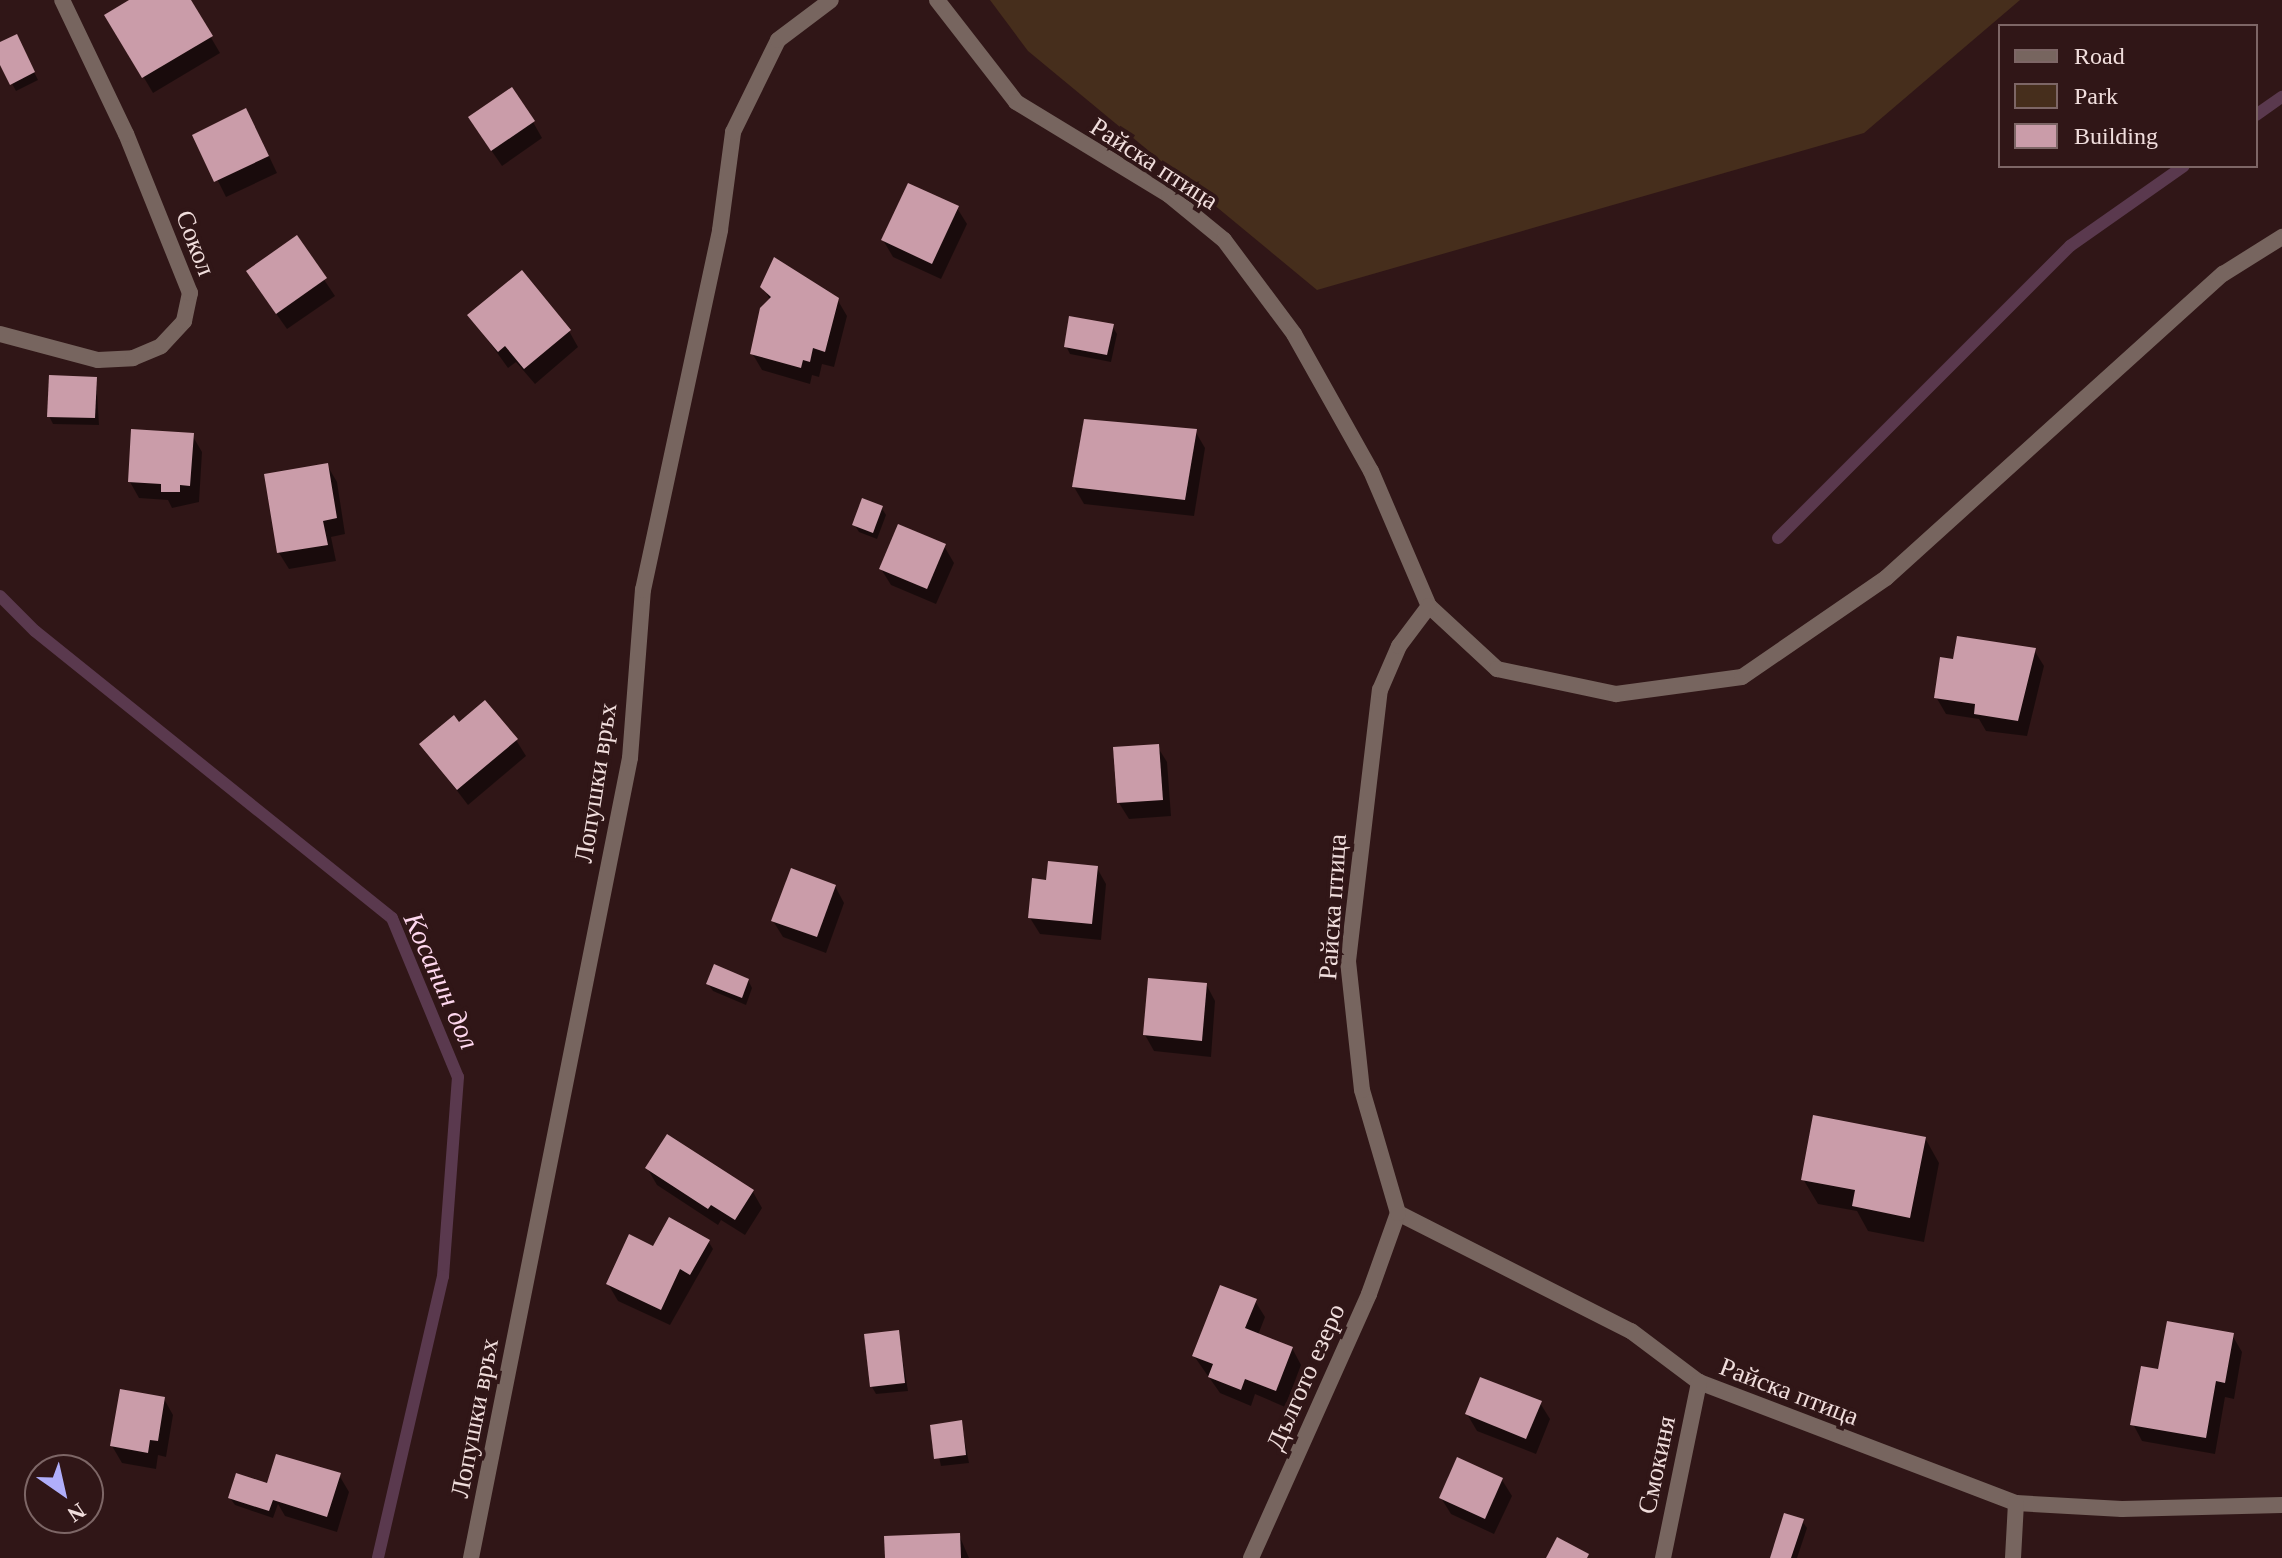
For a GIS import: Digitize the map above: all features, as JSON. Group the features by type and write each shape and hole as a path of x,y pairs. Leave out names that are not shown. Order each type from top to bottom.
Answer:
{"street":[{"name":"Сокол","path":"0,334 98,360 133,358 161,346 184,321 190,293 182,268 62,0"},
{"name":"Лопушки връх","path":"471,1558 630,758 643,590 720,230 733,132 778,40 831,0"},
{"name":"Райска птица","path":"937,0 1016,102 1169,195 1224,240 1294,334 1371,471 1429,606 1399,646 1380,690 1348,961 1362,1090 1398,1213 1631,1331 1699,1382 2016,1503 2122,1509 2282,1505"},
{"path":"1429,606 1497,669 1616,694 1742,677 1886,578 2223,274 2282,237"},
{"name":"Дългото езеро","path":"1251,1558 1369,1294 1398,1213"},
{"name":"Смокиня","path":"1663,1558 1699,1382"},
{"path":"2013,1558 2016,1503"}],"green space":[{"path":"990,0 2020,0 1864,133 1317,290 1028,51"}],"building":[{"path":"129,0 191,0 213,36 142,78 104,15"},
{"path":"17,34 35,72 10,85 0,65 0,42"},
{"path":"512,87 535,121 491,151 468,117"},
{"path":"246,108 269,156 214,182 192,135"},
{"path":"908,183 959,206 932,264 881,240"},
{"path":"297,235 327,278 276,314 246,271"},
{"path":"774,257 839,298 825,352 813,348 810,362 803,360 801,368 750,354 760,308 771,297 760,287"},
{"path":"522,270 571,330 524,369 505,346 498,352 467,315"},
{"path":"1069,316 1114,324 1107,355 1064,347"},
{"path":"49,375 97,377 95,418 47,417"},
{"path":"1084,419 1197,429 1185,500 1072,487"},
{"path":"131,429 194,433 190,486 180,485 180,492 161,492 161,484 128,482"},
{"path":"328,463 337,518 323,521 328,545 277,553 264,474"},
{"path":"862,498 883,506 873,533 852,525"},
{"path":"898,524 946,544 927,589 879,569"},
{"path":"1957,636 2036,648 2018,721 1974,714 1975,704 1934,698 1940,657 1953,659"},
{"path":"485,700 518,739 457,790 419,744 454,715 459,722"},
{"path":"1159,744 1163,800 1117,803 1113,747"},
{"path":"1048,861 1098,866 1092,924 1028,918 1032,878 1046,880"},
{"path":"791,868 836,885 817,937 771,921"},
{"path":"714,964 749,979 742,998 706,984"},
{"path":"1148,978 1207,983 1202,1041 1143,1035"},
{"path":"1813,1115 1926,1137 1910,1218 1852,1206 1855,1190 1801,1180"},
{"path":"667,1134 754,1190 735,1220 711,1205 708,1209 645,1168"},
{"path":"669,1217 710,1240 690,1275 680,1269 661,1310 606,1284 629,1234 653,1246"},
{"path":"1220,1285 1257,1299 1245,1328 1293,1347 1276,1391 1245,1379 1241,1390 1208,1377 1213,1364 1192,1356"},
{"path":"2167,1321 2234,1333 2225,1383 2216,1381 2206,1438 2130,1425 2141,1366 2158,1369"},
{"path":"899,1330 905,1383 870,1387 864,1334"},
{"path":"1480,1377 1542,1401 1526,1439 1465,1414"},
{"path":"120,1389 165,1397 158,1441 150,1440 148,1453 110,1446"},
{"path":"962,1420 966,1455 934,1459 930,1425"},
{"path":"276,1454 341,1473 327,1517 273,1500 269,1511 228,1498 236,1473 267,1483"},
{"path":"1457,1457 1503,1478 1485,1519 1439,1498"},
{"path":"1784,1513 1804,1519 1791,1558 1770,1558"},
{"path":"960,1533 961,1558 885,1558 884,1536"},
{"path":"1557,1537 1589,1554 1587,1558 1546,1558"}],"waterway":[{"path":"2258,114 2282,97"},
{"path":"1778,538 2070,246 2181,168"},
{"name":"Косанин дол","path":"0,596 35,631 392,918 458,1077 443,1276 378,1558"}]}
